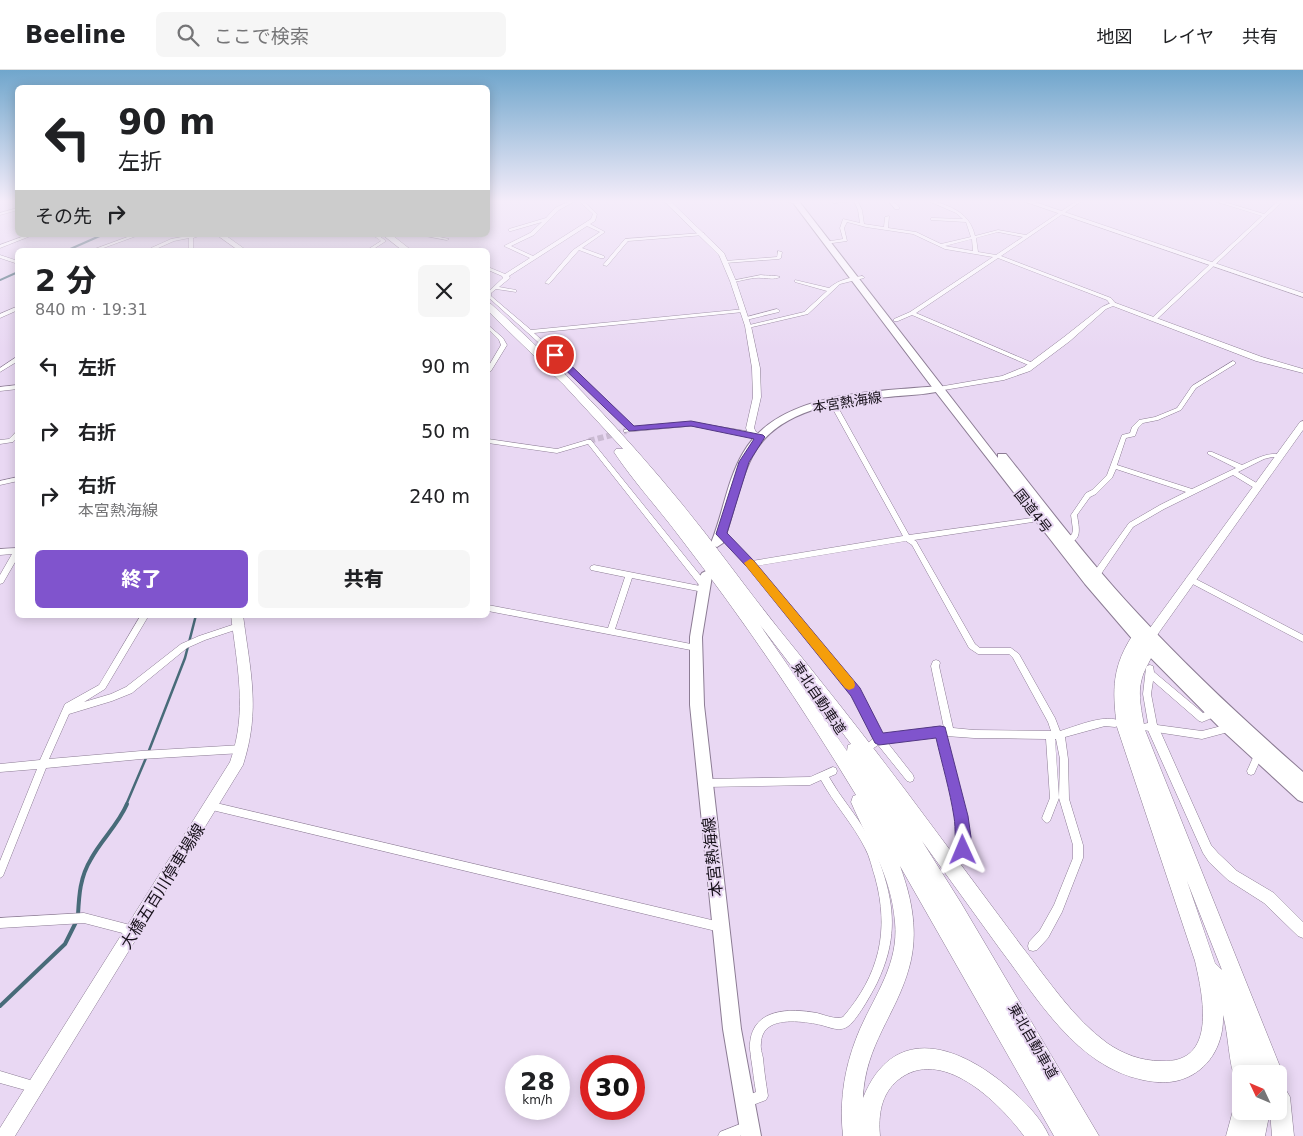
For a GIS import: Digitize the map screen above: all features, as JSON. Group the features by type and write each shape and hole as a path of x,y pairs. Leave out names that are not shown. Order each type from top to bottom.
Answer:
{"highway":[{"name":"東北自動車道","path":"490,308 540,354 624,443 694,525 768,636 940,916 1066,1136"},
{"name":"東北自動車道","path":"490,317 555,381 616,447 768,636 860,759 926,862 1088,1136"},
{"path":"768,636 819,688 1068,1021 1100,1051 1125,1064 1157,1072 1175,1070 1190,1065 1202,1055 1213,1029 1214,1012 1212,991 1205,962 1125,728 1120,691 1121,674 1131,649 1147,639"},
{"path":"768,636 870,820 885,849 899,889 903,916 903,951 896,979 863,1044 857,1060 851,1095 854,1136"},
{"path":"1147,639 1137,667 1132,693 1137,730 1269,1065"},
{"path":"1205,962 1226,994 1238,1035 1242,1065"},
{"path":"1257,1034 1259,1065"},
{"path":"869,1136 870,1112 874,1095 882,1081 891,1070 903,1062 926,1058 950,1062 980,1077 1011,1104 1029,1123 1038,1136"},
{"path":"1237,1136 1241,1120"},
{"path":"1254,1136 1257,1120"},
{"path":"1281,1120 1283,1136"}],"main road":[{"name":"国道4号","path":"836,250 943,388 1039,519 1089,581 1147,639 1229,728 1303,795"},
{"name":"国道4号","path":"858,278 896,320 943,388 1147,639 1303,782"},
{"name":"本宮熱海線","path":"719,539 744,462 756,435 788,416 809,407 832,402 943,388"},
{"name":"本宮熱海線","path":"704,584 696,648 697,705 732,1029 751,1131"},
{"name":"大橋五百川停車場線","path":"5,1136 227,783 243,748 248,723 248,704 238,620"}],"street":[{"path":"514,250 534,258"},
{"path":"490,287 547,250"},
{"path":"547,283 577,250"},
{"path":"583,250 602,257"},
{"path":"605,265 618,250"},
{"path":"718,250 722,254 733,281 748,326 756,368 757,388 750,428 756,435"},
{"path":"959,250 997,256 1109,299 1113,304 1259,359 1303,371"},
{"path":"896,320 912,313 1006,250"},
{"path":"1171,250 1303,296"},
{"path":"1154,319 1228,250"},
{"path":"779,266 780,252"},
{"path":"0,256 15,262"},
{"path":"725,262 779,258"},
{"path":"490,269 508,276"},
{"path":"490,292 508,276 520,271"},
{"path":"733,281 761,276 767,278 778,276"},
{"path":"748,326 806,313 841,281 858,278"},
{"path":"797,281 830,290"},
{"path":"496,288 514,291"},
{"path":"490,297 581,378 629,430 691,424 756,435"},
{"path":"943,388 1004,378 1033,365 1104,308 1113,304"},
{"path":"0,316 15,309"},
{"path":"530,332 743,310"},
{"path":"746,318 777,310"},
{"path":"912,313 1033,365"},
{"path":"490,329 500,338 504,345 490,367"},
{"path":"0,360 15,359"},
{"path":"0,370 15,359"},
{"path":"1068,540 1075,535 1074,515 1076,510 1088,495 1100,487 1110,476 1124,436 1133,435 1136,424 1141,421 1160,418 1179,409 1194,387 1233,363"},
{"path":"0,389 15,387"},
{"path":"832,402 907,538 914,543 972,646 978,651 1011,651 1016,656 1052,721 1064,758 1064,799 1078,845 1078,858 1058,908 1044,934 1033,946"},
{"path":"1147,639 1302,428"},
{"path":"0,442 11,441 15,436"},
{"path":"490,441 556,451 589,441 704,584"},
{"path":"1210,453 1242,468"},
{"path":"1096,575 1130,524 1233,472 1272,455 1281,456"},
{"path":"1113,466 1193,492"},
{"path":"1233,472 1258,487"},
{"path":"0,483 15,480"},
{"path":"750,564 907,538 1039,519"},
{"path":"719,539 750,564 855,692 879,739 910,778"},
{"path":"0,552 15,551"},
{"path":"0,582 15,555"},
{"path":"594,568 629,576 704,584"},
{"path":"610,632 629,576"},
{"path":"1190,579 1303,639"},
{"path":"490,608 696,648"},
{"path":"0,873 66,711 71,704 102,688 143,618"},
{"path":"66,711 129,690 184,646 238,620"},
{"path":"936,663 945,732 961,816 964,837 963,850"},
{"path":"1214,712 1202,718 1150,671 1147,694 1151,720 1150,727 1207,849 1215,862 1235,878 1264,895 1303,931"},
{"path":"871,746 879,739 945,732 1056,735 1105,722 1115,723"},
{"path":"1150,727 1202,735 1229,728"},
{"path":"1047,818 1055,798 1056,735"},
{"path":"0,768 243,748"},
{"path":"1251,771 1258,756"},
{"path":"704,783 810,781 828,773 832,793 869,847 882,885 886,906 885,953 878,973 844,1024 811,1016 784,1016 761,1026 755,1035 755,1044 762,1096 745,1102"},
{"path":"212,806 720,927"},
{"path":"0,923 84,918 134,931"},
{"path":"0,1077 36,1088"},
{"path":"724,1136 751,1131"}],"waterway":[{"path":"0,280 15,273"},
{"path":"148,753 185,658 195,618"},
{"path":"126,805 146,758"},
{"path":"78,915 81,886 87,866 127,804"},
{"path":"0,1006 65,944 77,920"}],"tunnel":[{"path":"589,441 626,431"}],"slow traffic":[{"path":"750,563 849,685"}],"route":[{"path":"555,355 632,429 691,424 760,437 744,462 721,534 750,564 855,692 879,739 940,731 961,816 964,837 963,850"}]}
